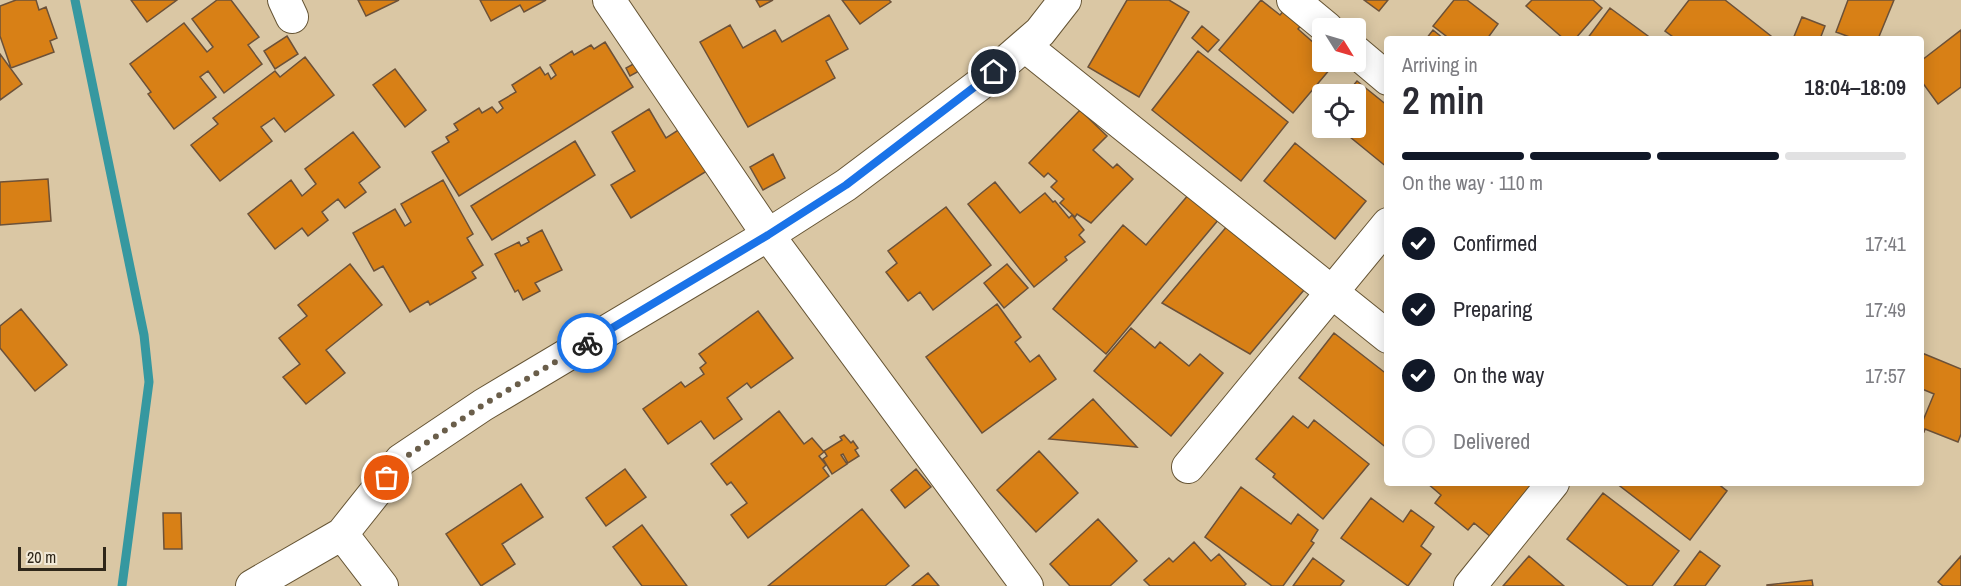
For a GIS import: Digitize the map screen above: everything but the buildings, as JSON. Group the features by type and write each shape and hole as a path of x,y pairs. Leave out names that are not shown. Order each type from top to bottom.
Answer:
{"street":[{"path":"609,0 768,235 1027,586"},
{"path":"252,586 342,534 401,460 483,405 768,235 846,185 979,85 1040,32 1065,0"},
{"path":"1293,0 1315,18"},
{"path":"1024,46 1384,334"},
{"path":"1366,60 1384,76"},
{"path":"1188,467 1384,229"},
{"path":"1470,586 1551,486"},
{"path":"342,534 381,586"}],"waterway":[{"path":"75,0 144,335 149,382 122,586"}],"way so far":[{"path":"387,478 401,460 483,405 587,343"}],"route":[{"path":"587,343 768,235 846,185 994,72"}]}
